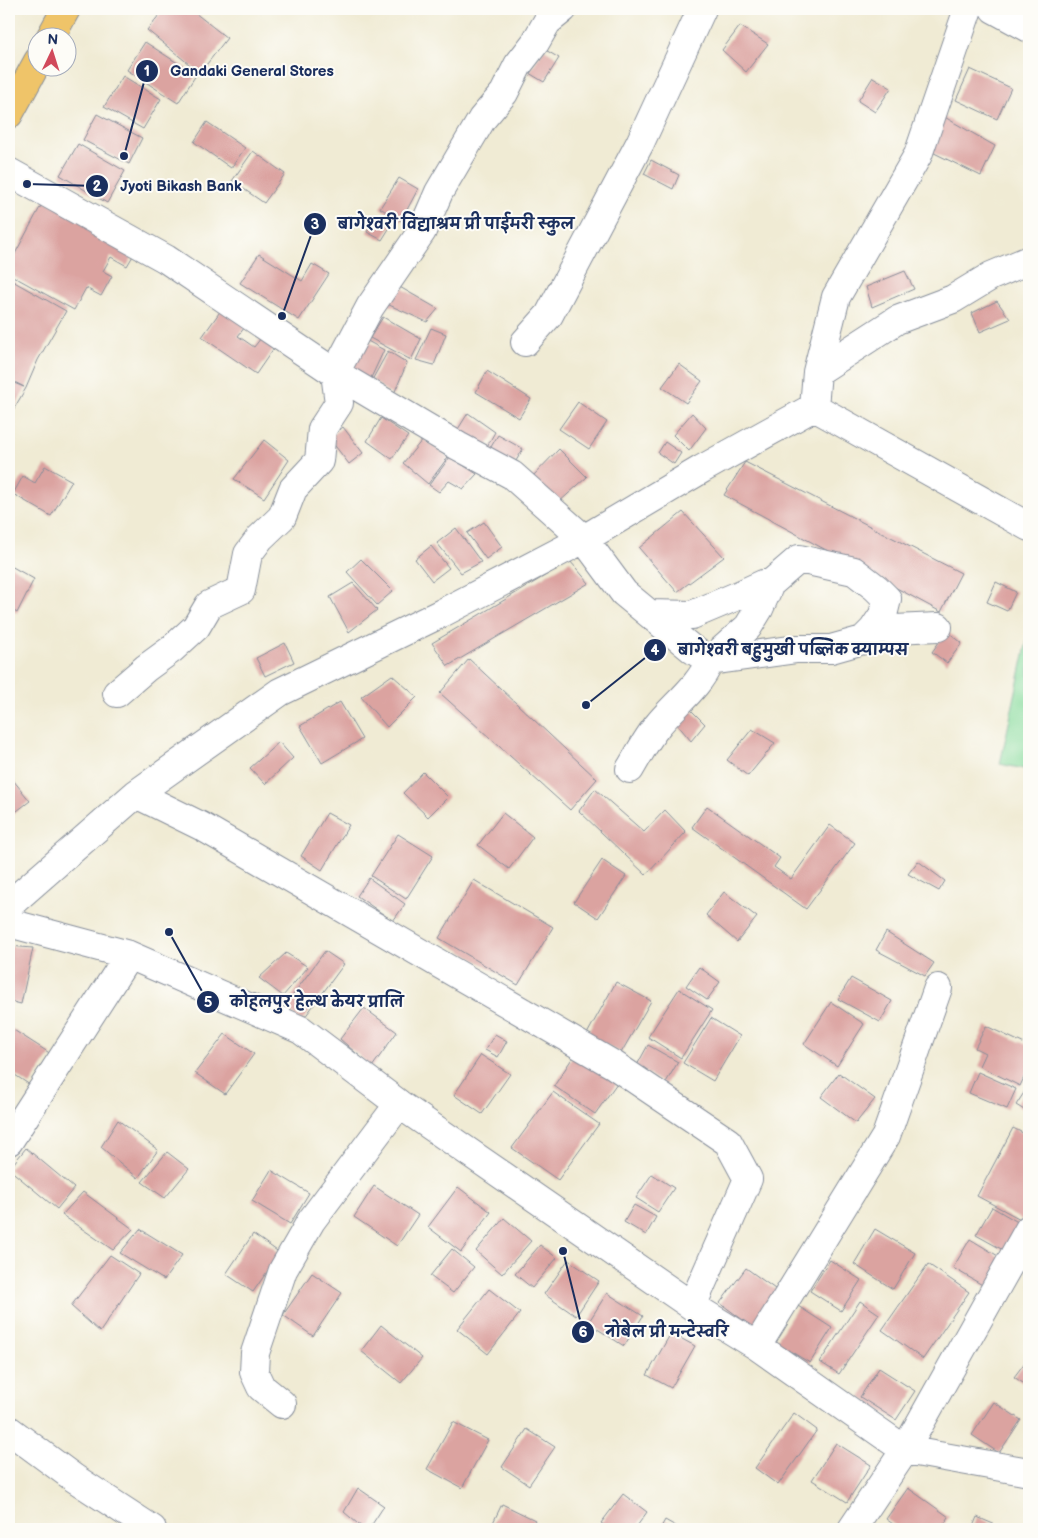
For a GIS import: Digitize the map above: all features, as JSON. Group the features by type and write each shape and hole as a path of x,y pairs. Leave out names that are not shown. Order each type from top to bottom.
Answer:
{"highway":[{"path":"56,28 66,9"},
{"path":"9,114 29,78"}],"street":[{"path":"117,693 172,649 196,626 209,605 241,590 248,554 260,538 282,517 293,488 320,461 322,429 340,403 335,373 370,307 422,231 439,192 482,119 504,93 518,65 535,43 546,22 563,9"},
{"path":"525,342 550,315 640,143 702,9"},
{"path":"814,407 817,372 836,297 918,155 968,9"},
{"path":"994,9 1029,28"},
{"path":"9,172 166,259 335,373 458,446 512,475 584,539 624,593 692,649 710,661 797,649 831,649 863,640 873,630 883,615 887,599 854,571 799,559 770,584 760,609 748,627 710,661 706,670 691,690 657,726 630,769"},
{"path":"817,372 897,320 953,299 991,276 1029,260"},
{"path":"814,407 1029,527"},
{"path":"9,905 136,794 280,692 442,613 584,539 702,469 814,407"},
{"path":"650,614 692,616 763,584 770,584"},
{"path":"873,630 938,628"},
{"path":"136,794 210,831 614,1066 728,1142 748,1179 692,1306"},
{"path":"9,923 129,955 301,1030 399,1104 692,1306 757,1346 905,1450 1029,1472"},
{"path":"9,1141 129,955"},
{"path":"757,1346 886,1136 938,988"},
{"path":"282,1404 261,1387 254,1372 255,1353 283,1270 311,1221 399,1104"},
{"path":"852,1529 905,1450 1029,1229"},
{"path":"9,1430 74,1478 152,1529"}],"green space":[{"path":"1029,632 1029,770 1000,764"}],"building":[{"path":"164,9 190,9 227,38 200,73 147,30"},
{"path":"740,26 768,44 746,72 722,50"},
{"path":"145,42 196,75 178,103 127,70"},
{"path":"544,49 559,58 544,82 529,73"},
{"path":"970,69 1011,88 997,119 956,100"},
{"path":"123,76 161,99 143,129 104,107"},
{"path":"873,77 891,88 875,112 858,101"},
{"path":"97,114 142,138 129,164 83,140"},
{"path":"941,115 995,146 981,176 924,148"},
{"path":"207,122 245,148 231,168 194,142"},
{"path":"78,144 125,171 107,203 60,175"},
{"path":"253,151 285,174 264,203 232,181"},
{"path":"651,160 679,175 673,189 644,174"},
{"path":"399,178 418,189 401,221 380,208"},
{"path":"44,200 137,249 127,266 111,257 103,271 112,276 101,296 86,288 74,310 9,274 9,265"},
{"path":"375,216 392,224 382,240 367,232"},
{"path":"259,254 302,281 312,264 329,274 299,320 240,283"},
{"path":"905,271 914,289 872,307 866,287"},
{"path":"9,279 66,311 9,417 9,381 24,387 9,379"},
{"path":"398,286 438,309 427,322 387,304"},
{"path":"997,301 1010,319 980,332 972,313"},
{"path":"224,306 248,323 238,336 254,347 265,333 278,342 256,374 202,337"},
{"path":"383,317 421,339 411,360 370,338"},
{"path":"431,328 446,334 434,365 416,360"},
{"path":"362,338 384,350 370,380 345,369"},
{"path":"388,351 407,363 393,396 372,380"},
{"path":"679,364 702,381 686,403 662,387"},
{"path":"487,371 531,399 519,418 476,392"},
{"path":"578,402 607,422 589,449 559,429"},
{"path":"468,413 495,432 485,450 455,434"},
{"path":"692,413 706,428 689,451 673,435"},
{"path":"381,418 408,436 392,459 367,441"},
{"path":"343,427 363,453 349,464 329,438"},
{"path":"498,435 523,449 513,466 488,452"},
{"path":"423,439 448,457 428,484 403,463"},
{"path":"264,440 289,460 264,498 234,479"},
{"path":"665,442 681,453 674,464 658,453"},
{"path":"559,449 587,477 558,503 531,478"},
{"path":"450,457 477,474 463,489 449,481 439,492 429,485"},
{"path":"745,462 961,573 941,612 724,495"},
{"path":"45,466 72,481 51,516 13,494 23,476 35,483"},
{"path":"683,512 724,557 677,592 639,548"},
{"path":"484,522 502,547 486,559 467,533"},
{"path":"456,528 481,562 461,573 437,543"},
{"path":"431,546 449,568 432,581 415,559"},
{"path":"361,559 393,591 377,605 347,572"},
{"path":"570,561 589,583 448,666 432,643"},
{"path":"9,565 34,579 17,613 9,608"},
{"path":"996,582 1016,592 1007,611 987,602"},
{"path":"353,583 377,610 349,632 330,597"},
{"path":"947,631 962,643 947,663 932,652"},
{"path":"285,643 294,662 265,676 256,658"},
{"path":"469,659 597,779 570,810 440,693"},
{"path":"392,675 417,697 387,727 361,697"},
{"path":"340,702 362,739 322,763 300,726"},
{"path":"690,709 705,724 691,741 677,724"},
{"path":"752,729 775,743 748,776 727,760"},
{"path":"279,742 293,758 265,784 250,768"},
{"path":"423,772 448,797 428,817 403,793"},
{"path":"9,775 30,801 9,817"},
{"path":"595,789 644,832 665,810 686,832 646,875 579,811"},
{"path":"707,806 780,858 774,867 791,879 830,825 855,843 806,909 692,827"},
{"path":"327,813 349,825 322,870 301,856"},
{"path":"503,813 533,837 509,869 478,845"},
{"path":"398,834 433,856 406,899 371,876"},
{"path":"602,860 626,876 598,918 574,902"},
{"path":"918,861 945,881 939,891 908,874"},
{"path":"369,878 405,904 393,921 357,896"},
{"path":"474,880 553,927 518,985 439,938"},
{"path":"724,892 757,917 737,942 706,915"},
{"path":"886,932 934,963 925,976 876,950"},
{"path":"9,946 33,948 21,1004 9,1001"},
{"path":"325,951 344,964 302,1021 284,1007"},
{"path":"286,953 308,967 283,996 259,978"},
{"path":"699,967 720,982 707,1000 686,986"},
{"path":"851,978 892,1001 880,1022 838,999"},
{"path":"616,982 651,1001 621,1053 587,1034"},
{"path":"679,989 712,1010 681,1058 648,1037"},
{"path":"831,1002 864,1024 837,1066 804,1044"},
{"path":"364,1008 397,1032 372,1067 340,1039"},
{"path":"711,1018 740,1036 713,1081 683,1063"},
{"path":"986,1026 1029,1046 1029,1067 1020,1086 979,1066 985,1053 975,1048"},
{"path":"9,1027 51,1054 30,1085 9,1071"},
{"path":"225,1034 254,1054 225,1094 195,1073"},
{"path":"495,1034 507,1041 498,1057 485,1050"},
{"path":"648,1045 678,1062 665,1084 636,1067"},
{"path":"575,1054 617,1083 595,1114 554,1086"},
{"path":"481,1055 510,1074 482,1114 454,1095"},
{"path":"978,1072 1016,1089 1007,1109 969,1093"},
{"path":"839,1073 875,1099 856,1123 821,1097"},
{"path":"1029,1085 1029,1113 1016,1105"},
{"path":"553,1092 599,1124 558,1180 512,1148"},
{"path":"118,1120 158,1150 138,1178 101,1147"},
{"path":"1013,1128 1029,1136 1029,1216 1026,1222 977,1196"},
{"path":"26,1148 74,1188 57,1209 9,1169"},
{"path":"167,1152 189,1169 165,1198 142,1182"},
{"path":"271,1170 309,1193 290,1224 252,1201"},
{"path":"652,1174 674,1188 658,1212 636,1198"},
{"path":"374,1186 418,1215 397,1246 354,1217"},
{"path":"458,1187 491,1212 461,1252 428,1227"},
{"path":"83,1192 133,1229 113,1250 62,1215"},
{"path":"634,1205 656,1217 646,1235 624,1222"},
{"path":"992,1207 1021,1224 1005,1251 976,1235"},
{"path":"504,1218 531,1241 502,1274 476,1251"},
{"path":"140,1229 182,1255 164,1280 120,1253"},
{"path":"875,1229 915,1253 893,1289 854,1264"},
{"path":"253,1234 280,1253 253,1292 226,1274"},
{"path":"970,1239 1008,1262 991,1290 953,1268"},
{"path":"540,1245 557,1258 532,1288 515,1274"},
{"path":"452,1249 474,1267 453,1293 430,1276"},
{"path":"110,1255 139,1274 100,1332 71,1306"},
{"path":"568,1260 599,1281 576,1316 544,1294"},
{"path":"830,1260 861,1280 841,1311 810,1291"},
{"path":"928,1264 969,1292 923,1359 882,1330"},
{"path":"746,1268 782,1294 755,1329 720,1303"},
{"path":"312,1273 342,1293 313,1336 283,1315"},
{"path":"489,1289 520,1313 488,1354 457,1329"},
{"path":"607,1293 643,1316 624,1346 588,1323"},
{"path":"860,1301 879,1314 839,1374 820,1362"},
{"path":"798,1306 832,1328 810,1363 775,1342"},
{"path":"381,1325 422,1358 401,1383 361,1351"},
{"path":"671,1333 695,1346 671,1388 647,1375"},
{"path":"1029,1357 1029,1387 1014,1377"},
{"path":"879,1368 915,1391 896,1420 860,1397"},
{"path":"994,1402 1021,1420 999,1453 972,1435"},
{"path":"794,1413 817,1430 778,1485 755,1468"},
{"path":"453,1422 488,1440 462,1488 427,1469"},
{"path":"527,1429 555,1447 529,1485 502,1467"},
{"path":"836,1443 871,1465 847,1502 812,1480"},
{"path":"358,1488 384,1506 369,1529 364,1529 344,1512"},
{"path":"908,1488 949,1517 941,1529 900,1529 886,1519"},
{"path":"623,1494 647,1512 635,1529 609,1529 601,1523"},
{"path":"502,1504 535,1520 530,1529 490,1529"},
{"path":"977,1517 1005,1529 972,1529"},
{"path":"665,1520 681,1529 660,1529"}],"place":[{"name":"Gandaki General Stores","path":"124,156"},
{"name":"Jyoti Bikash Bank","path":"27,184"},
{"name":"बागेश्वरी विद्याश्रम प्री पाईमरी स्कुल","path":"282,316"},
{"name":"बागेश्वरी बहुमुखी पब्लिक क्याम्पस","path":"586,705"},
{"name":"कोहलपुर हेल्थ केयर प्रालि","path":"169,932"},
{"name":"नोबेल प्री मन्टेस्वरि","path":"563,1251"}]}
